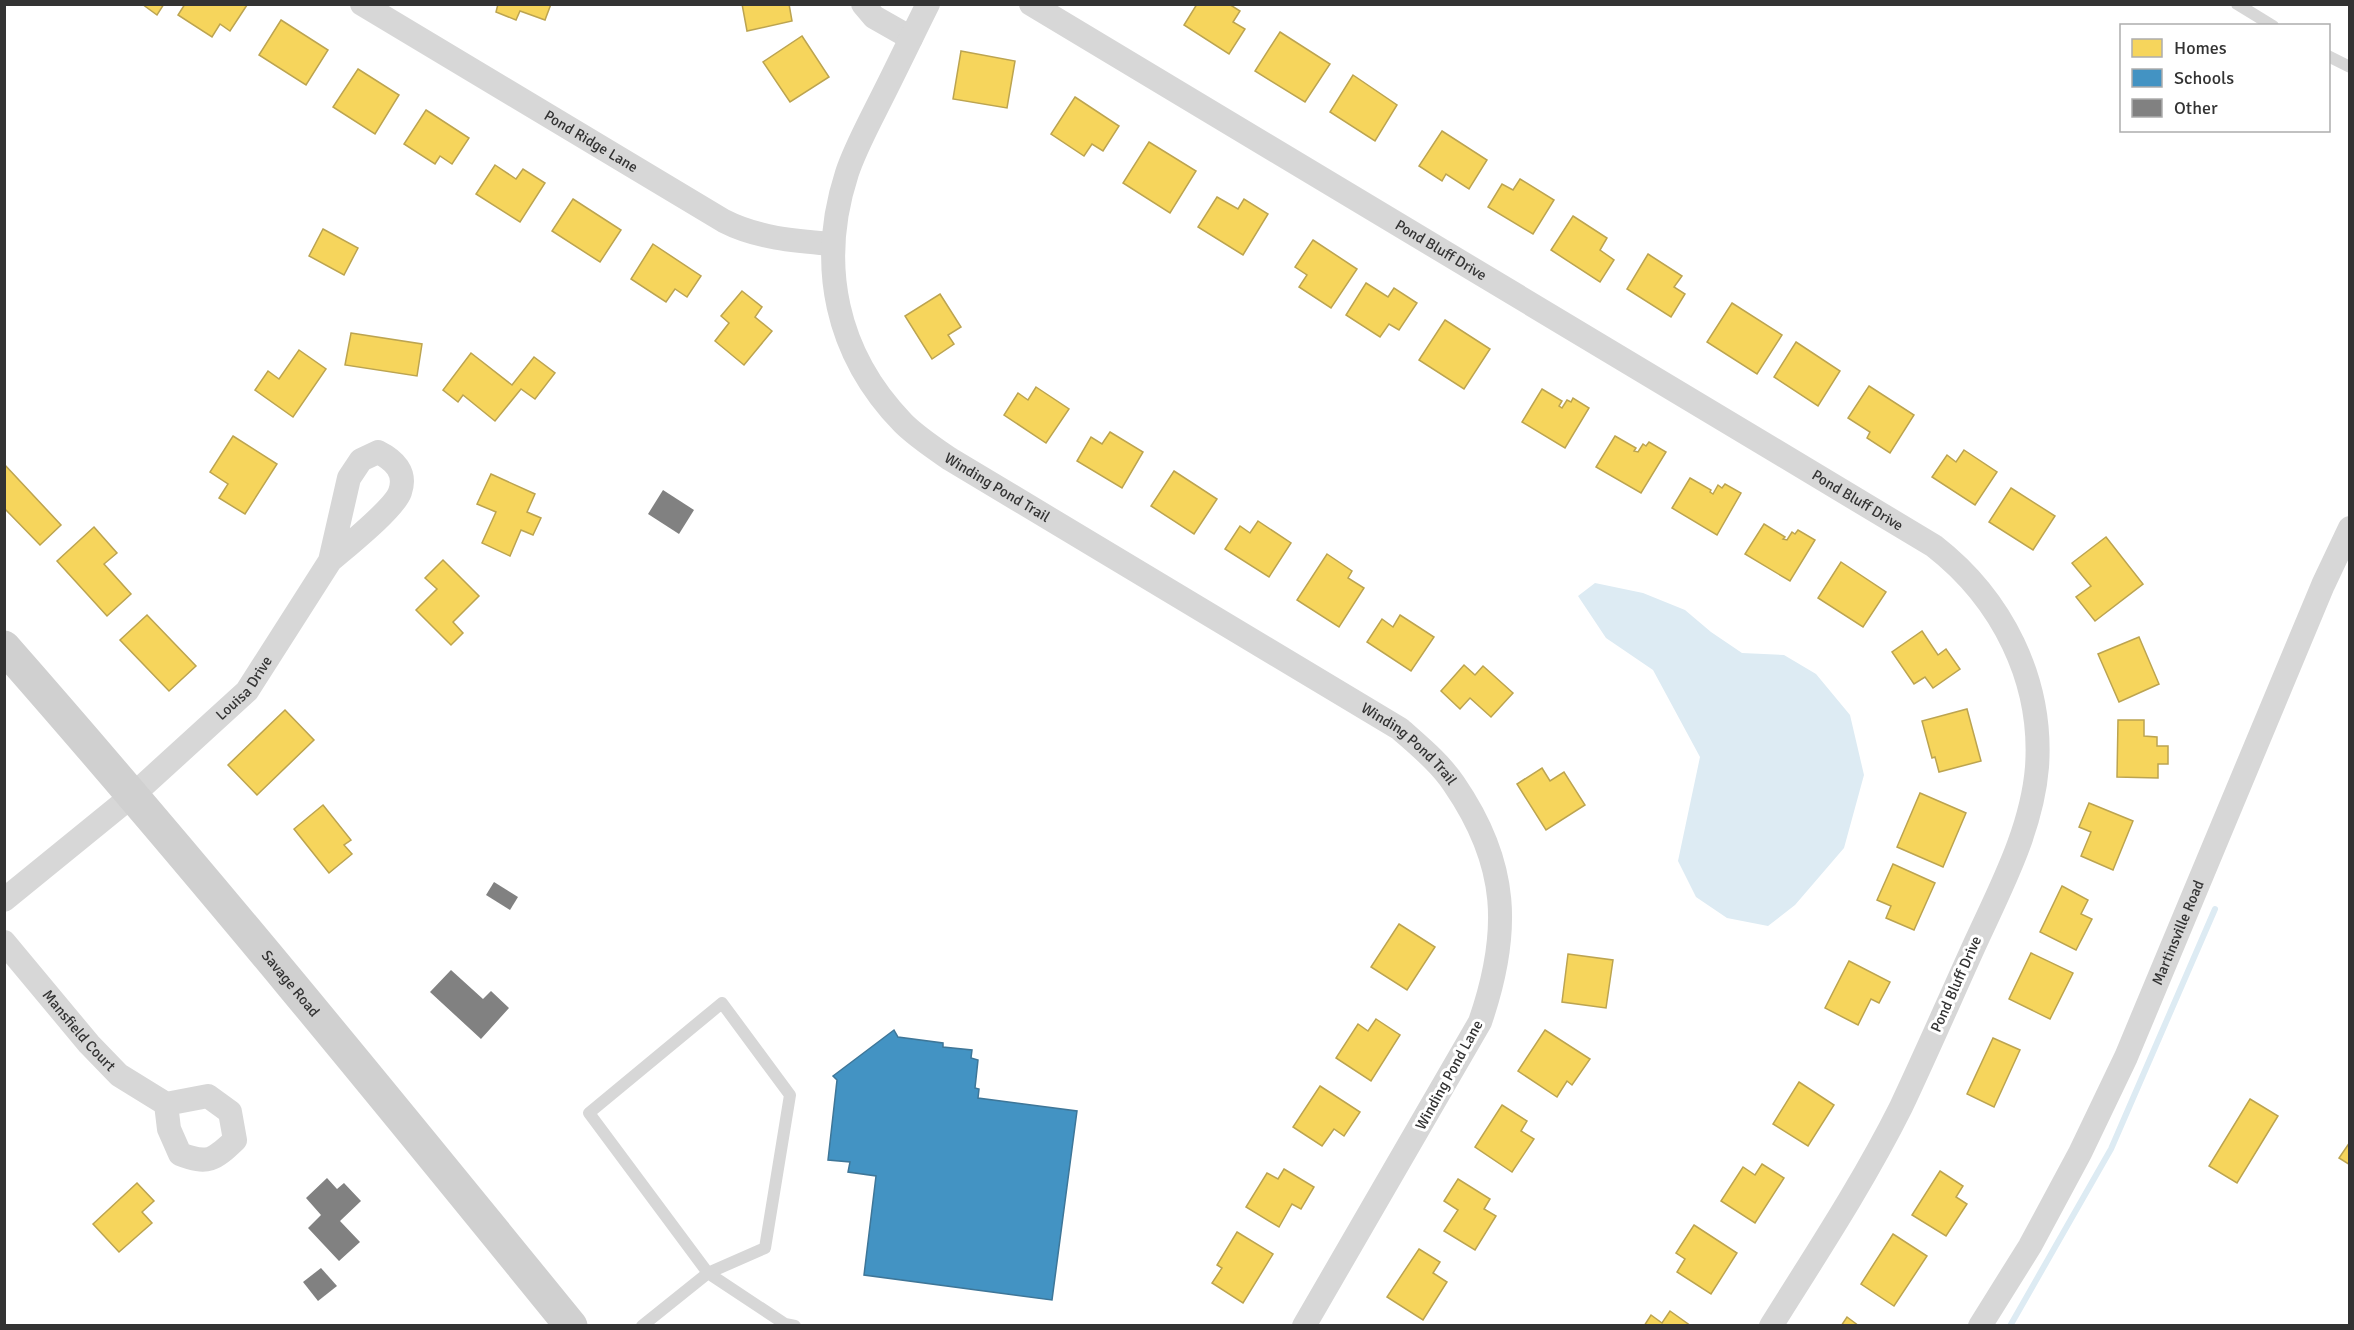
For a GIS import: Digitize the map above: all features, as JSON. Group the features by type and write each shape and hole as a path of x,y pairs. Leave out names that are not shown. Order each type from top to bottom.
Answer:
{"street":[{"name":"Pond Ridge Lane","path":"362,4 724,221 743,230 790,240 832,244"},
{"path":"863,4 874,17 911,38"},
{"name":"Winding Pond Trail","path":"928,4 847,173 832,244 835,292 849,339 870,382 904,424 950,459 1400,729 1429,755 1454,783 1466,804"},
{"name":"Pond Bluff Drive","path":"1031,4 1934,546 1966,572 1983,592 2007,630 2026,674 2034,704 2037,765 2029,818 1992,907 1900,1107 1842,1211 1771,1326"},
{"name":"Martinsville Road","path":"1980,1326 2030,1246 2055,1200 2126,1057 2323,585 2349,528"},
{"name":"Louisa Drive","path":"133,795 247,691 330,561"},
{"name":"Savage Road","path":"4,647 133,795 379,1089 571,1326"},
{"path":"4,900 133,795"},
{"name":"Winding Pond Lane","path":"1304,1326 1465,1050 1480,1022 1493,985 1500,942 1500,904 1497,881 1484,837 1466,804"},
{"name":"Mansfield Court","path":"4,942 88,1044 119,1075 166,1104"}],"lane":[{"path":"2237,4 2270,24"},
{"path":"2330,57 2348,62"},
{"path":"642,1326 708,1273 765,1248 790,1095 722,1003 589,1113 708,1273 785,1324 795,1326"}],"shaded area":[{"path":"1595,583 1643,593 1685,610 1711,632 1742,653 1784,655 1816,674 1850,715 1864,775 1844,848 1795,905 1768,926 1727,918 1696,897 1678,861 1700,757 1653,670 1606,638 1578,596"}],"building: Homes":[{"path":"142,4 164,4 157,15"},
{"path":"185,4 247,5 230,31 220,24 212,37 178,15"},
{"path":"498,4 551,4 545,20 520,11 516,20 496,12"},
{"path":"742,4 789,4 792,21 747,31"},
{"path":"1197,4 1229,4 1240,11 1233,22 1245,29 1229,54 1184,25"},
{"path":"281,20 328,50 306,85 259,55"},
{"path":"1280,32 1330,64 1305,102 1255,71"},
{"path":"802,36 829,77 790,102 763,62"},
{"path":"961,51 1015,61 1007,108 953,99"},
{"path":"358,69 399,95 375,134 333,107"},
{"path":"1353,75 1397,105 1375,141 1330,112"},
{"path":"1075,97 1119,126 1103,151 1092,144 1084,156 1051,134"},
{"path":"426,110 469,138 452,164 440,156 435,164 404,144"},
{"path":"1442,131 1487,160 1469,189 1446,174 1442,181 1419,166"},
{"path":"1149,142 1196,171 1170,213 1123,183"},
{"path":"495,165 516,179 523,169 545,183 520,222 476,194"},
{"path":"1520,179 1554,200 1533,234 1488,207 1502,184 1513,190"},
{"path":"1217,197 1238,209 1244,199 1268,214 1243,255 1198,227"},
{"path":"573,199 621,230 600,262 552,231"},
{"path":"1573,216 1607,238 1600,250 1614,260 1600,282 1551,250"},
{"path":"323,229 358,248 344,275 309,256"},
{"path":"1313,240 1357,269 1331,308 1299,287 1307,275 1295,267"},
{"path":"653,244 701,276 687,297 675,289 666,302 631,279"},
{"path":"1648,254 1682,276 1674,287 1685,294 1671,317 1627,289"},
{"path":"1366,283 1388,297 1394,288 1417,303 1399,330 1389,324 1380,337 1346,315"},
{"path":"742,291 762,307 755,317 772,331 744,365 715,341 729,323 721,316"},
{"path":"940,294 961,327 948,335 954,344 932,359 905,316"},
{"path":"1732,303 1782,335 1757,374 1707,342"},
{"path":"1445,320 1490,349 1464,389 1419,360"},
{"path":"351,333 422,344 417,376 345,365"},
{"path":"1796,342 1840,371 1818,406 1774,377"},
{"path":"299,350 326,369 293,417 255,390 268,371 279,379"},
{"path":"471,353 512,385 534,357 555,373 535,399 521,389 495,421 463,395 458,402 443,390"},
{"path":"1869,386 1914,415 1890,453 1867,438 1870,432 1848,418"},
{"path":"1036,387 1069,409 1046,443 1004,415 1018,393 1028,400"},
{"path":"1542,389 1562,401 1559,406 1562,408 1567,400 1571,402 1573,398 1589,408 1565,448 1522,422"},
{"path":"1110,432 1143,452 1122,488 1077,461 1091,437 1102,444"},
{"path":"233,436 277,464 245,514 219,498 228,484 210,472"},
{"path":"1615,436 1636,448 1634,451 1638,452 1643,444 1646,446 1649,442 1666,452 1641,493 1596,467"},
{"path":"1964,450 1997,472 1975,505 1932,477 1947,455 1956,462"},
{"path":"4,464 61,525 40,545 4,508"},
{"path":"1174,471 1217,499 1194,534 1151,506"},
{"path":"491,474 535,494 527,512 541,518 533,535 521,530 510,556 482,543 496,512 477,504"},
{"path":"1690,478 1711,490 1713,494 1718,485 1722,488 1725,484 1741,493 1717,535 1672,508"},
{"path":"2011,488 2055,516 2033,550 1989,522"},
{"path":"1258,521 1291,543 1269,577 1225,549 1240,526 1250,533"},
{"path":"1764,524 1785,537 1783,539 1787,540 1792,532 1795,534 1798,530 1815,540 1790,581 1745,554"},
{"path":"94,527 117,553 104,564 131,594 107,616 57,561"},
{"path":"2106,537 2143,584 2095,621 2076,597 2091,586 2072,563"},
{"path":"1327,554 1352,571 1348,578 1364,588 1339,627 1297,600"},
{"path":"443,560 479,596 453,622 463,633 451,645 416,610 437,589 425,578"},
{"path":"1841,562 1886,592 1863,627 1818,598"},
{"path":"147,615 196,666 169,691 120,640"},
{"path":"1400,615 1434,637 1411,671 1367,642 1382,619 1393,627"},
{"path":"1922,631 1938,655 1946,649 1960,669 1933,688 1925,677 1914,684 1892,652"},
{"path":"2139,637 2159,684 2119,702 2098,654"},
{"path":"1464,665 1475,675 1483,666 1513,693 1491,717 1470,698 1460,709 1441,691"},
{"path":"1967,709 1981,761 1939,772 1935,757 1932,758 1922,721"},
{"path":"285,710 314,740 257,795 228,765"},
{"path":"2118,720 2144,720 2144,736 2157,737 2157,746 2168,746 2168,764 2158,764 2158,778 2117,777"},
{"path":"1542,768 1550,781 1564,772 1585,805 1546,830 1517,784"},
{"path":"1920,793 1966,813 1943,867 1897,847"},
{"path":"2089,803 2133,821 2113,870 2081,856 2091,832 2079,827"},
{"path":"323,805 351,840 344,845 352,854 329,873 294,829"},
{"path":"1893,864 1935,883 1914,930 1886,918 1891,906 1877,900"},
{"path":"2062,886 2088,900 2081,914 2092,919 2076,950 2040,932"},
{"path":"1399,924 1435,947 1407,990 1371,967"},
{"path":"2031,953 2073,973 2050,1019 2009,999"},
{"path":"1568,954 1613,960 1606,1008 1562,1002"},
{"path":"1849,961 1890,982 1879,1003 1871,999 1858,1025 1825,1008"},
{"path":"1376,1019 1400,1035 1371,1081 1336,1058 1358,1024 1368,1031"},
{"path":"1545,1030 1590,1059 1572,1085 1567,1081 1557,1097 1518,1071"},
{"path":"1993,1038 2020,1050 1994,1107 1967,1094"},
{"path":"1799,1082 1834,1105 1808,1146 1773,1124"},
{"path":"1320,1086 1360,1112 1344,1136 1334,1129 1322,1146 1293,1127"},
{"path":"2250,1099 2278,1116 2237,1183 2209,1166"},
{"path":"1502,1105 1527,1121 1521,1131 1534,1139 1512,1172 1475,1147"},
{"path":"2350,1142 2350,1165 2339,1158"},
{"path":"1762,1164 1784,1178 1755,1223 1721,1201 1743,1167 1755,1175"},
{"path":"1284,1169 1314,1187 1301,1209 1292,1204 1279,1227 1246,1207 1267,1173 1278,1179"},
{"path":"1940,1171 1963,1186 1956,1197 1967,1204 1946,1236 1912,1215"},
{"path":"1458,1179 1490,1199 1484,1209 1496,1216 1475,1250 1444,1231 1458,1210 1444,1201"},
{"path":"137,1183 154,1201 142,1212 152,1223 119,1252 93,1224"},
{"path":"1694,1225 1737,1253 1711,1294 1677,1272 1685,1259 1676,1253"},
{"path":"1237,1232 1273,1254 1243,1303 1212,1283 1222,1268 1217,1265"},
{"path":"1893,1234 1927,1256 1894,1306 1861,1284"},
{"path":"1419,1249 1440,1262 1433,1273 1447,1282 1423,1320 1387,1297"},
{"path":"1670,1311 1691,1326 1644,1326 1651,1315 1662,1323"},
{"path":"1847,1317 1859,1326 1841,1326"}],"building: Schools":[{"path":"894,1030 898,1037 943,1043 943,1047 972,1050 971,1058 978,1060 975,1088 979,1089 978,1098 1077,1111 1052,1300 864,1275 876,1176 848,1172 850,1162 828,1160 837,1080 833,1076"}],"building: Other":[{"path":"663,490 694,510 679,534 648,514"},
{"path":"494,882 518,897 510,910 486,895"},
{"path":"451,970 483,999 491,991 509,1008 481,1039 430,992"},
{"path":"327,1178 337,1189 344,1183 361,1201 340,1221 360,1242 339,1261 308,1228 321,1215 306,1198"},
{"path":"321,1268 337,1286 318,1301 303,1282"}],"waterway":[{"path":"2010,1326 2111,1149 2215,909"}]}
